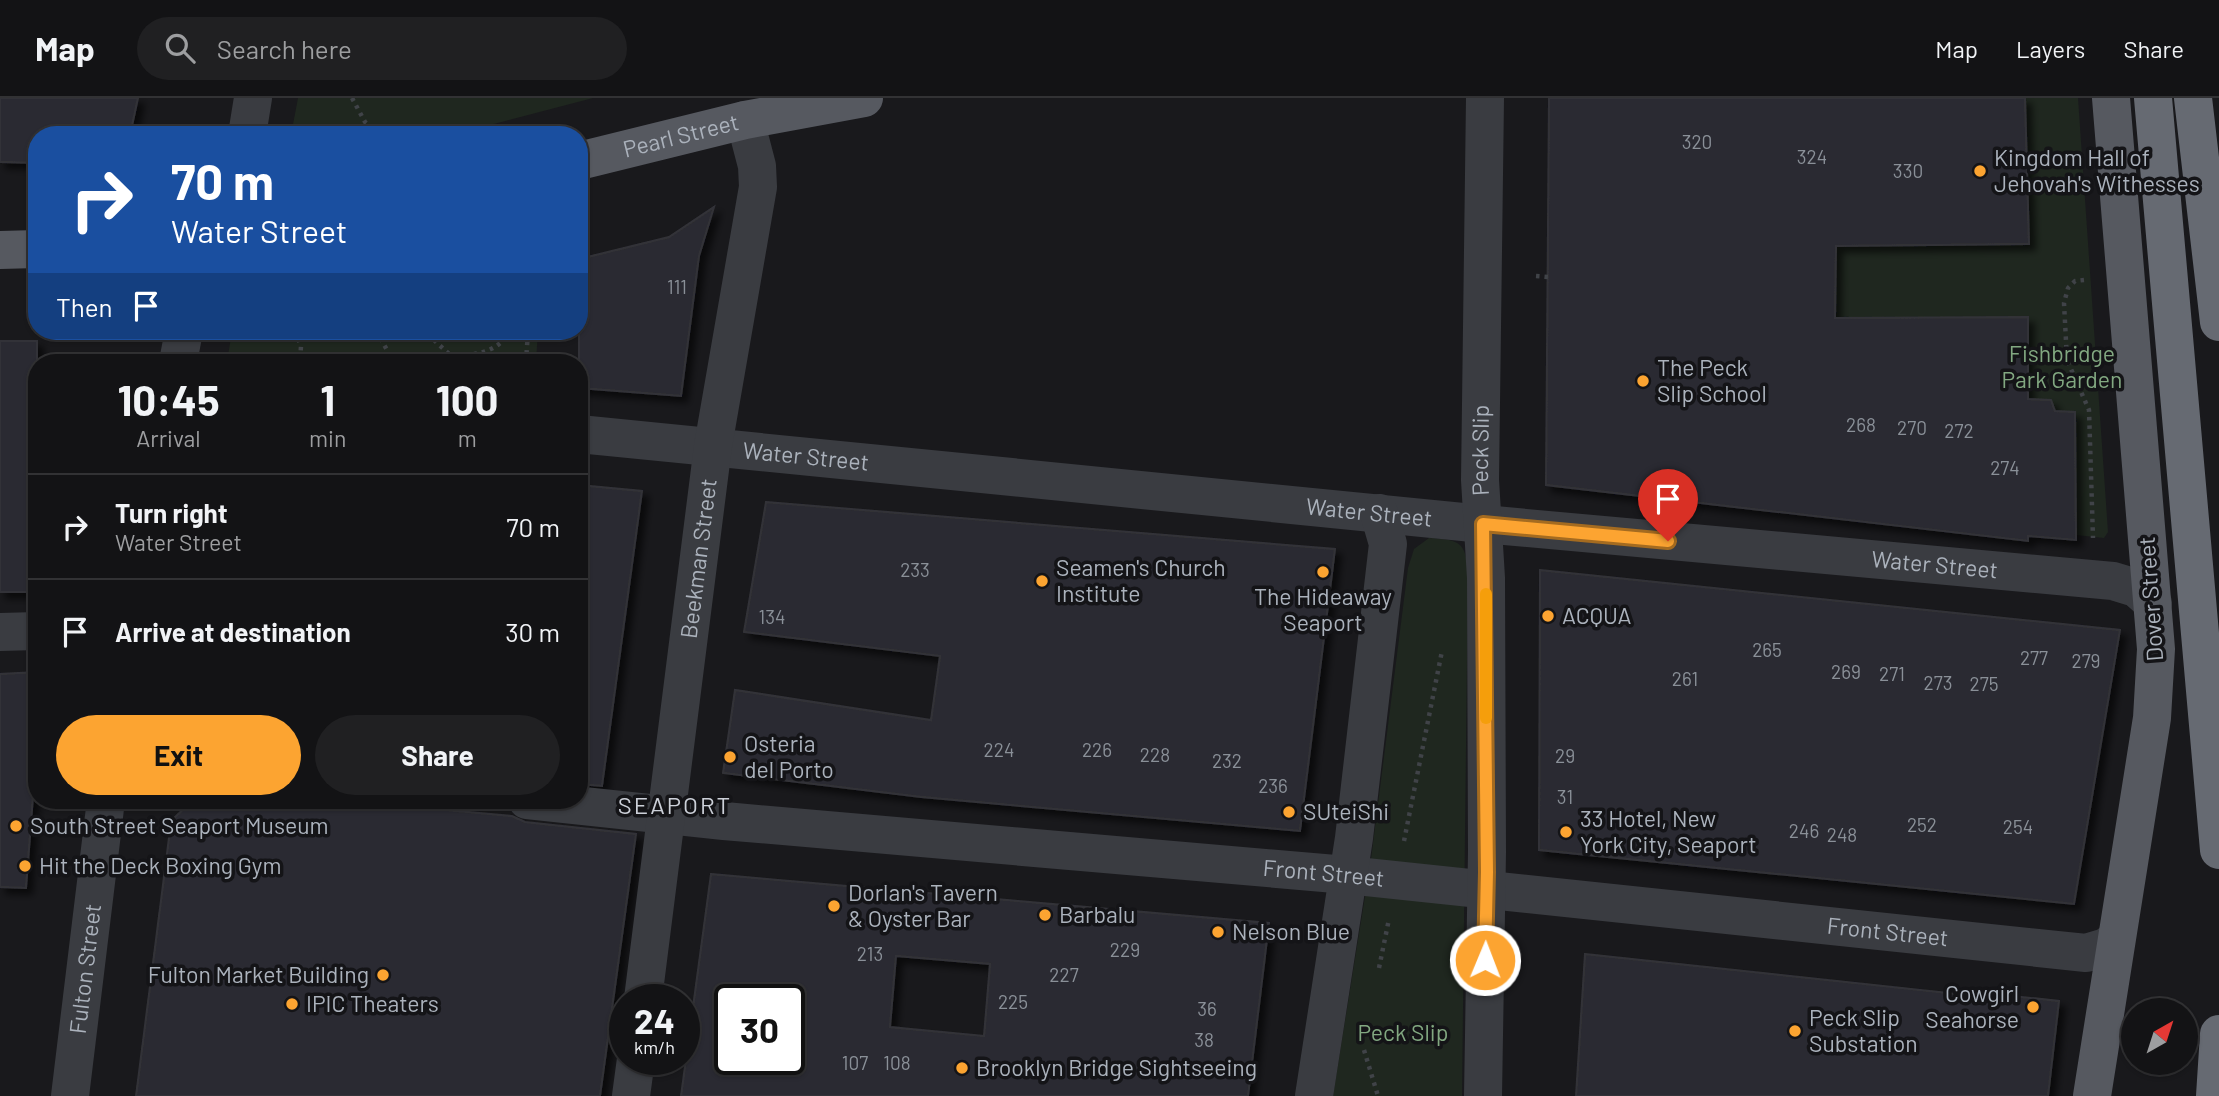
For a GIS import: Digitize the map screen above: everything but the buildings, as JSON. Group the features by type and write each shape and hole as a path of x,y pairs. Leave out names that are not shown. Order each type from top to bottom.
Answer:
{"highway":[{"path":"2153,98 2219,850"},
{"path":"2193,98 2219,322"},
{"path":"2215,1096 2219,1034"}],"main road":[{"name":"Pearl Street","path":"588,159 745,120 864,98"},
{"name":"Dover Street","path":"2092,1096 2152,718 2157,649 2111,98"},
{"path":"0,250 28,249"}],"street":[{"path":"248,126 253,98"},
{"name":"Peck Slip","path":"1483,1096 1487,892 1483,524 1480,480 1485,98"},
{"name":"Beekman Street","path":"645,984 664,815 713,446 758,187 745,120"},
{"name":"Water Street","path":"588,435 1483,524 2113,581 2136,588 2153,603"},
{"path":"1314,1096 1347,875 1388,544 1385,524 1379,513"},
{"path":"0,632 28,631"},
{"name":"Front Street","path":"588,807 1347,875 1487,892 2086,953 2106,947 2115,940"},
{"name":"Fulton Street","path":"70,1096 105,809"},
{"path":"631,1096 634,1075"}],"path":[{"path":"352,98 370,126"},
{"path":"1536,276 1548,277"},
{"path":"2090,280 2075,281 2068,288 2064,303 2067,360 2089,411 2092,537"},
{"path":"435,340 449,354"},
{"path":"466,354 490,349 503,340"},
{"path":"1377,977 1444,641"},
{"path":"1360,1057 1363,1044 1378,1096"}],"green space":[{"path":"298,98 593,98 486,126 293,126"},
{"name":"Fishbridge Park Garden","path":"2025,98 2078,98 2108,532 2104,538 2076,535 2075,412 2055,411 2050,400 2028,399 2028,317 1835,318 1835,245"},
{"path":"231,340 537,340 537,354 228,354"},
{"name":"Peck Slip","path":"1429,538 1459,544 1465,554 1468,573 1462,1096 1333,1096 1371,859 1408,568 1414,549"}],"slow traffic":[{"path":"1486,594 1486,718"}],"place":[{"name":"Kingdom Hall of Jehovah's Withesses","path":"1980,171"},
{"name":"The Peck Slip School","path":"1643,381"},
{"name":"The Hideaway Seaport","path":"1323,572"},
{"name":"Seamen's Church Institute","path":"1042,581"},
{"name":"ACQUA","path":"1548,616"},
{"name":"Osteria del Porto","path":"730,757"},
{"name":"SUteiShi","path":"1289,812"},
{"name":"South Street Seaport Museum","path":"16,826"},
{"name":"33 Hotel, New York City, Seaport","path":"1566,832"},
{"name":"Hit the Deck Boxing Gym","path":"25,866"},
{"name":"Dorlan's Tavern & Oyster Bar","path":"834,906"},
{"name":"Barbalu","path":"1045,915"},
{"name":"Nelson Blue","path":"1218,932"},
{"name":"Fulton Market Building","path":"383,975"},
{"name":"IPIC Theaters","path":"292,1004"},
{"name":"Cowgirl Seahorse","path":"2033,1007"},
{"name":"Peck Slip Substation","path":"1795,1031"},
{"name":"Brooklyn Bridge Sightseeing","path":"962,1068"}],"district":[{"name":"SEAPORT","path":"675,806"}],"route":[{"path":"1485,960 1486,578 1483,524 1668,541"}]}
